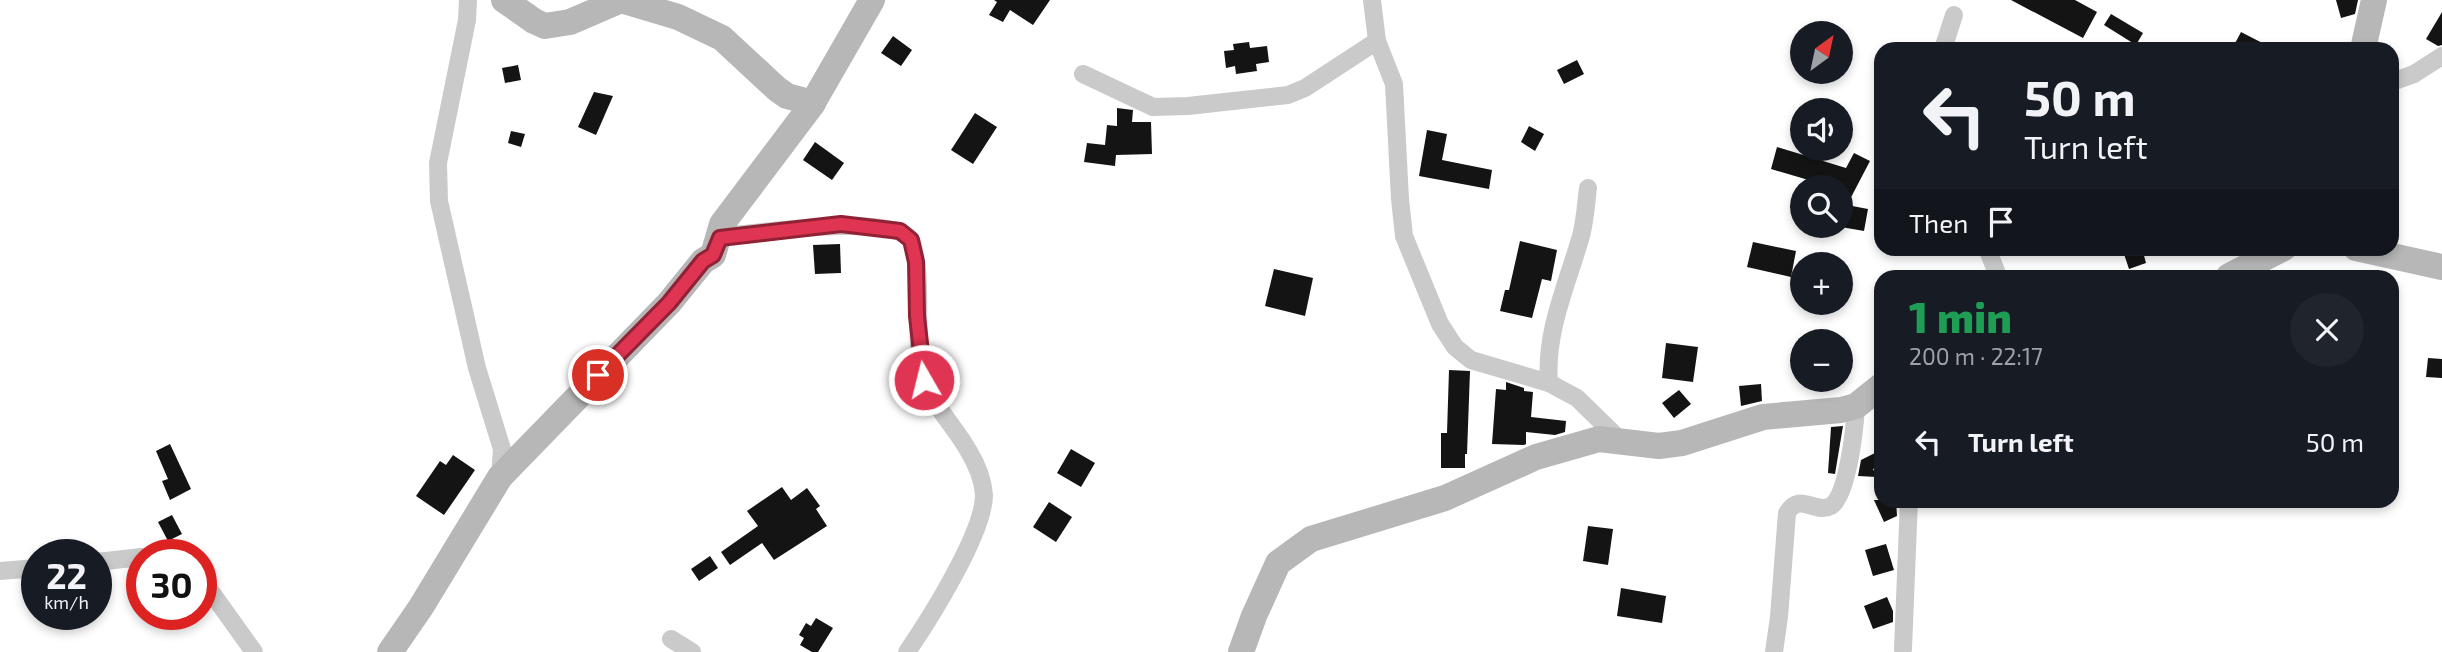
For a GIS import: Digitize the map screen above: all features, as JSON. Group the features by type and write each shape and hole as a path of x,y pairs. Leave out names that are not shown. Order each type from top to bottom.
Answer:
{"street":[{"path":"468,0 467,20 438,163 439,201 474,356 502,449 500,477"},
{"path":"504,0 545,26 569,22 621,1 678,17 722,38 787,96 813,103"},
{"path":"713,255 722,224 813,103 872,0"},
{"path":"1372,0 1377,41 1394,84 1404,236 1440,324 1455,347 1471,360 1549,383 1577,398 1620,440"},
{"path":"2365,42 2374,0"},
{"path":"1945,42 1954,15"},
{"path":"1083,74 1153,107 1201,105 1289,95 1305,88 1377,41"},
{"path":"2399,79 2414,74 2442,56"},
{"path":"1549,383 1547,361 1552,332 1581,233 1588,188"},
{"path":"390,652 421,607 500,477 669,303 703,261 713,255 720,238 841,224 900,231 911,240 916,262 918,327 924,380 969,450 978,470 984,495 966,554 907,652"},
{"path":"2240,270 2268,256"},
{"path":"2392,256 2442,267"},
{"path":"1241,652 1278,563 1311,539 1445,498 1536,457 1600,439 1660,446 1682,443 1763,417 1841,410 1856,406 1874,392"},
{"path":"1774,652 1787,513 1791,506 1797,503 1823,508 1832,505 1838,497 1846,476 1855,431 1856,406"},
{"path":"1903,649 1909,508"},
{"path":"0,571 21,569"},
{"path":"217,600 254,652"},
{"path":"671,639 692,652"}],"building":[{"path":"994,0 1050,0 1033,25 1010,10 1003,22 989,15 997,2"},
{"path":"2011,0 2075,0 2097,12 2083,38"},
{"path":"2336,0 2358,0 2355,14 2341,18"},
{"path":"2442,12 2442,45 2438,46 2426,39"},
{"path":"2111,14 2143,33 2138,42 2131,42 2104,25"},
{"path":"2241,32 2260,42 2236,42"},
{"path":"893,36 912,50 901,66 881,53"},
{"path":"1249,42 1250,48 1267,46 1269,62 1256,64 1257,71 1236,74 1235,66 1226,68 1224,51 1234,50 1233,44"},
{"path":"1577,60 1584,74 1564,84 1557,70"},
{"path":"518,65 521,80 505,83 502,68"},
{"path":"594,92 613,96 596,135 578,127"},
{"path":"1117,108 1133,110 1132,122 1151,122 1152,154 1116,155 1115,166 1084,162 1087,143 1105,145 1107,125 1117,126"},
{"path":"975,113 997,127 973,164 951,150"},
{"path":"1529,126 1544,134 1535,151 1521,142"},
{"path":"1427,130 1447,134 1442,160 1492,170 1489,189 1419,176"},
{"path":"511,131 525,134 521,147 508,143"},
{"path":"815,142 844,163 832,180 803,160"},
{"path":"1777,147 1790,151 1790,161 1823,161 1846,168 1850,161 1853,161 1854,153 1870,161 1853,194 1853,175 1791,175 1771,169"},
{"path":"1853,206 1868,209 1864,231 1853,229"},
{"path":"1520,241 1557,250 1551,281 1542,279 1532,318 1500,311 1505,290 1509,290"},
{"path":"1753,242 1796,251 1790,252 1790,277 1747,267"},
{"path":"840,244 841,273 815,274 813,245"},
{"path":"2125,256 2144,256 2146,263 2129,269"},
{"path":"1274,269 1313,278 1305,316 1265,306"},
{"path":"1666,343 1698,347 1693,382 1662,378"},
{"path":"2428,358 2442,359 2442,378 2426,377"},
{"path":"1449,370 1470,371 1465,468 1441,468 1441,433 1447,433"},
{"path":"1506,382 1524,388 1524,391 1533,392 1531,417 1566,421 1565,432 1555,435 1526,432 1524,445 1492,444 1496,389 1506,390"},
{"path":"1761,384 1762,401 1741,406 1739,386"},
{"path":"1679,390 1691,404 1674,418 1662,403"},
{"path":"1843,426 1835,474 1828,473 1831,427"},
{"path":"170,444 191,489 170,500 162,481 168,479 156,451"},
{"path":"1071,449 1095,463 1081,487 1057,473"},
{"path":"1874,454 1874,477 1858,476 1861,460"},
{"path":"453,455 475,470 444,515 416,496 440,461 446,465"},
{"path":"782,487 791,500 807,488 820,506 816,509 827,526 774,560 762,543 730,565 721,552 758,526 747,511"},
{"path":"1049,502 1072,517 1056,542 1033,527"},
{"path":"1878,508 1896,508 1897,516 1884,522"},
{"path":"172,515 182,534 167,539 158,522"},
{"path":"1588,526 1613,529 1608,565 1583,561"},
{"path":"1886,544 1894,570 1873,576 1865,550"},
{"path":"710,556 718,568 699,581 691,569"},
{"path":"1621,588 1666,596 1662,623 1617,616"},
{"path":"1887,597 1893,611 1893,622 1873,629 1864,606"},
{"path":"816,618 833,628 818,652 812,652 800,645 804,638 799,635 806,623 811,626"}],"route":[{"path":"598,375 669,303 703,261 713,255 720,238 841,224 900,231 911,240 916,262 917,316 924,380"}]}
